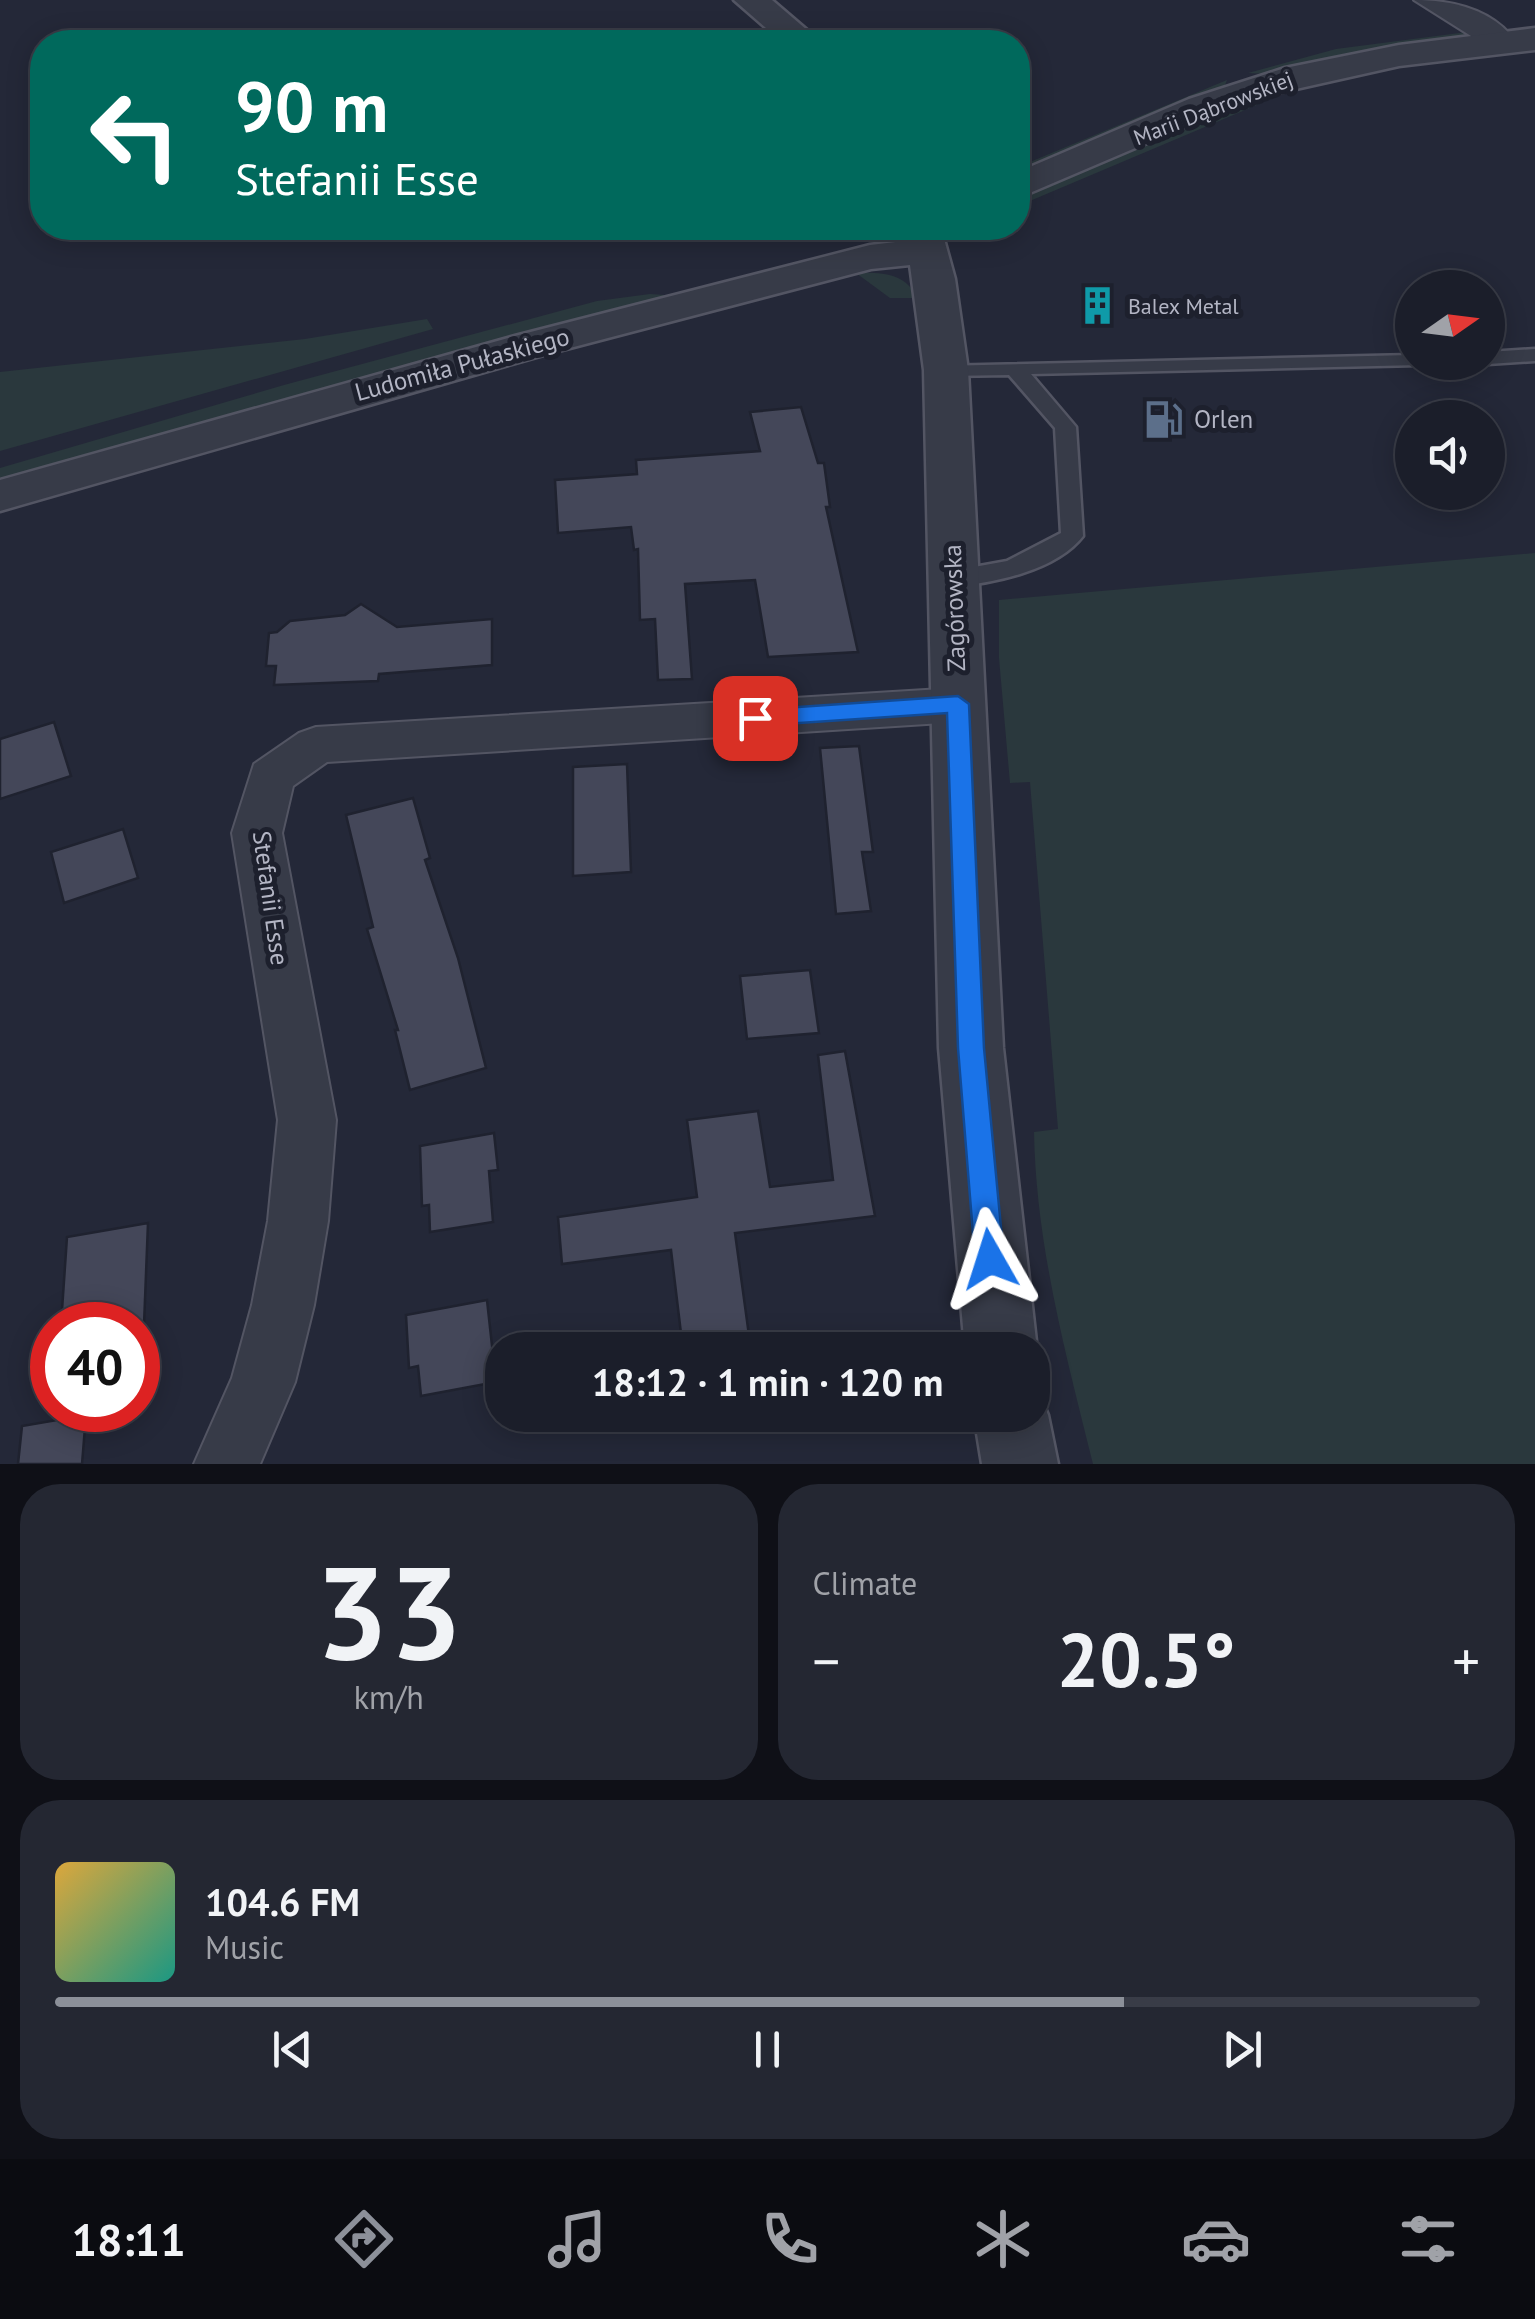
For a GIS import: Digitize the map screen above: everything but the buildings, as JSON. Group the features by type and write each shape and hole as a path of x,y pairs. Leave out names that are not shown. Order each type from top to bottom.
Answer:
{"street":[{"path":"751,0 788,30"},
{"path":"1429,0 1518,40"},
{"name":"Marii Dąbrowskiej","path":"1030,181 1260,86 1362,61 1518,40"},
{"name":"Zagórowska","path":"925,240 946,370 971,1048 999,1332"},
{"name":"Ludomiła Pułaskiego","path":"0,496 531,345 925,240"},
{"name":"Stefanii Esse","path":"227,1464 263,1382 283,1305 298,1221 308,1120 257,833 271,777 316,745 958,704"},
{"path":"1014,1432 1020,1464"}],"lane":[{"path":"1505,357 1535,354"},
{"path":"946,370 1395,361"},
{"path":"952,578 986,576 1038,560 1072,536 1066,427 1016,368"}],"shaded area":[{"path":"1475,31 1471,37 1343,54 1266,74 1248,73 1336,49"},
{"path":"1227,80 1223,90 1030,170 1030,162"},
{"path":"1246,102 1264,102 1030,201 1030,194"},
{"path":"856,273 899,279 917,298 890,298"},
{"path":"650,294 679,296 288,398 0,483 0,468 284,385 597,301"},
{"path":"427,319 433,329 0,451 0,372 305,339"},
{"path":"1535,553 1535,1464 1093,1464 1054,1300 1040,1216 1034,1132 1058,1129 1030,782 1010,783 999,658 999,600"}],"place":[{"name":"Balex Metal","path":"1098,306"},
{"name":"Orlen","path":"1164,419"}],"route":[{"path":"755,718 958,704 971,1048 990,1259"}]}
